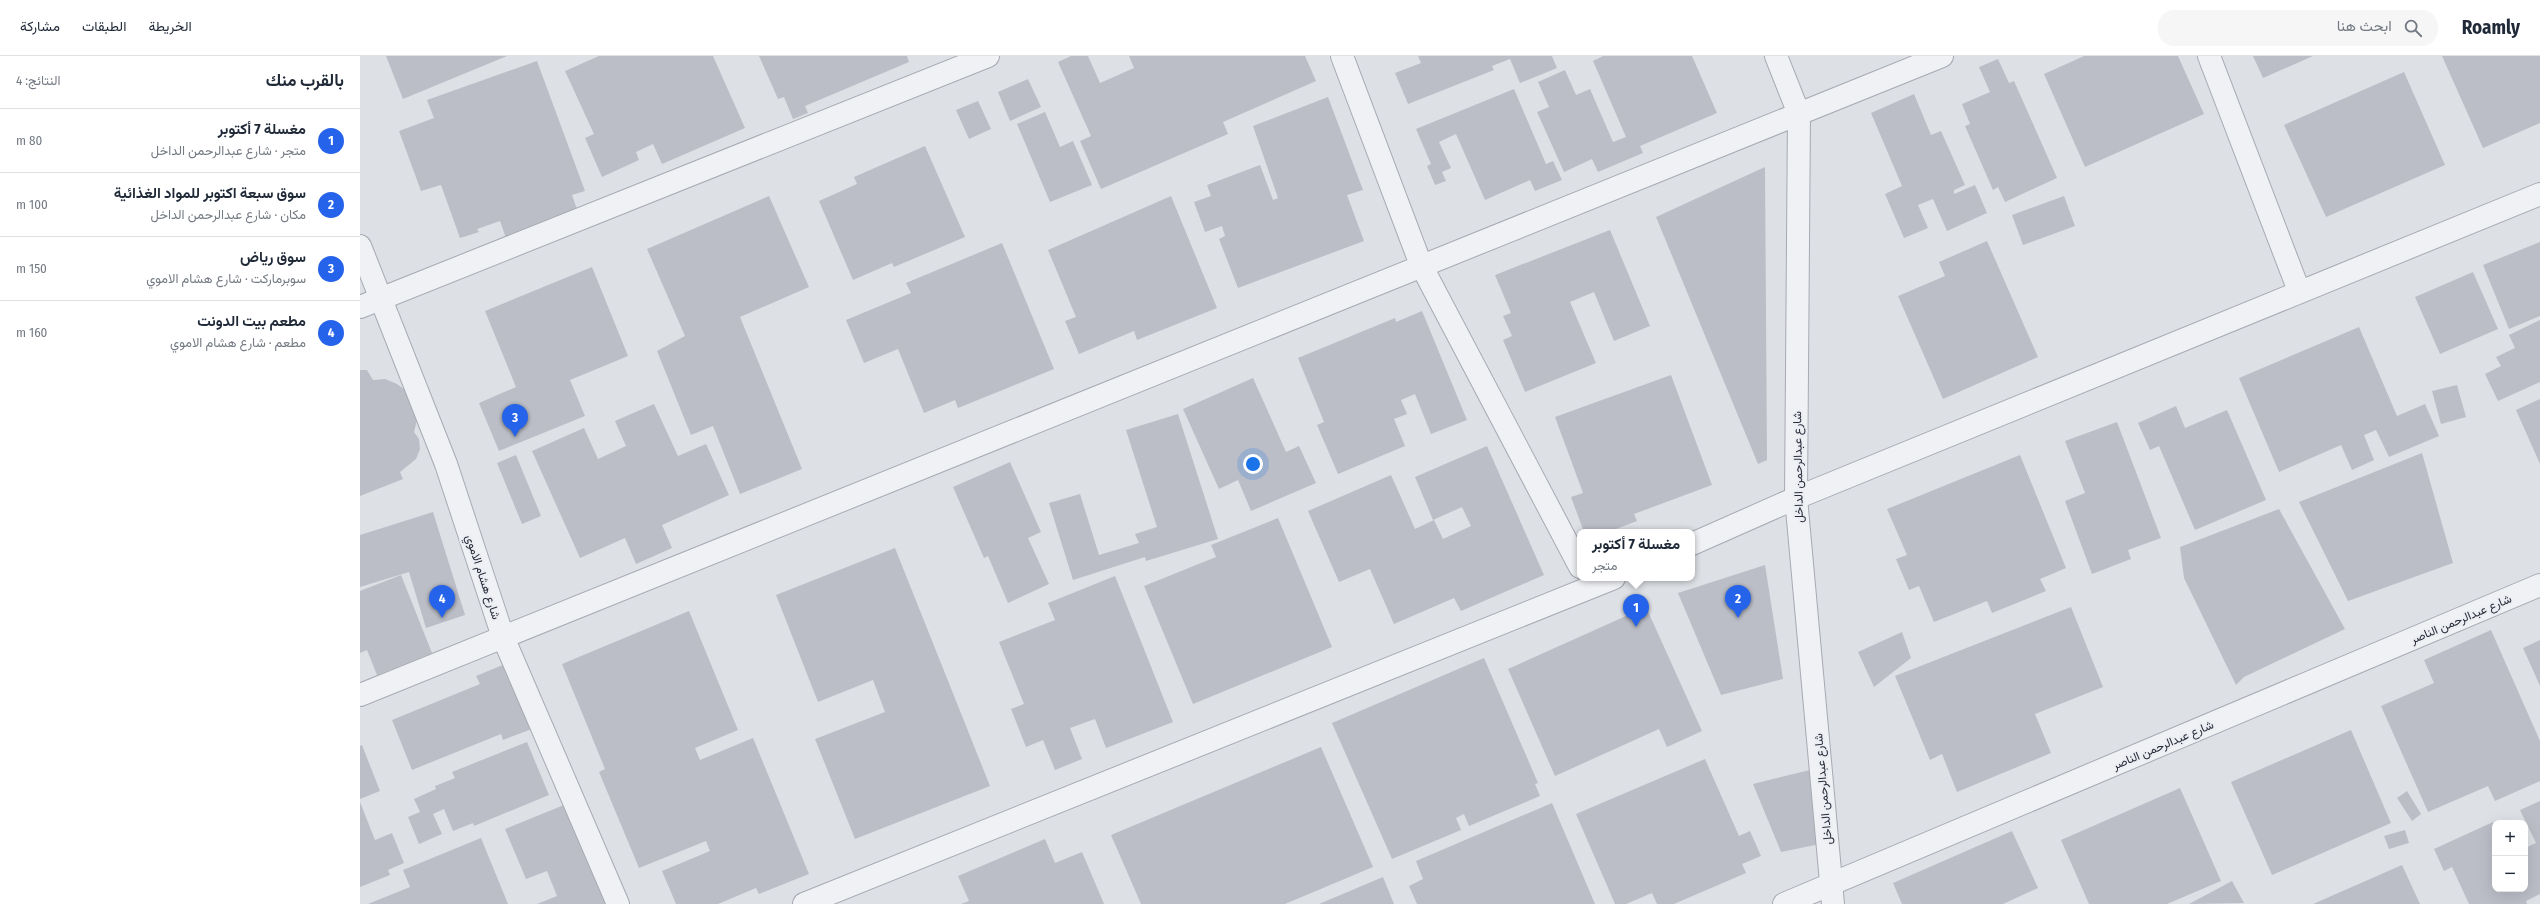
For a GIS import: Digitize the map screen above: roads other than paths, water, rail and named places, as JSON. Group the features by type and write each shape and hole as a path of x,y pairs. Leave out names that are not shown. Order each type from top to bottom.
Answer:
{"street":[{"path":"360,307 381,297 988,56"},
{"path":"1342,56 1421,265 1577,561"},
{"name":"شارع عبدالرحمن الداخل","path":"1776,56 1799,114 1796,498 1832,895"},
{"path":"360,695 1421,265 1942,56"},
{"path":"2209,56 2299,291"},
{"path":"1695,543 1796,498 2299,291 2540,194"},
{"name":"شارع هشام الاموي","path":"360,246 446,464 503,637 618,904"},
{"path":"804,904 1588,583 1598,581"},
{"name":"شارع عبدالرحمن الناصر","path":"1784,904 1832,895 2540,585"}],"place":[{"name":"سوق رياض","path":"515,437"},
{"name":"مطعم بيت الدونت","path":"442,618"},
{"name":"سوق سبعة اكتوبر للمواد الغذائية","path":"1738,618"},
{"name":"مغسلة 7 أكتوبر","path":"1636,627"}]}
